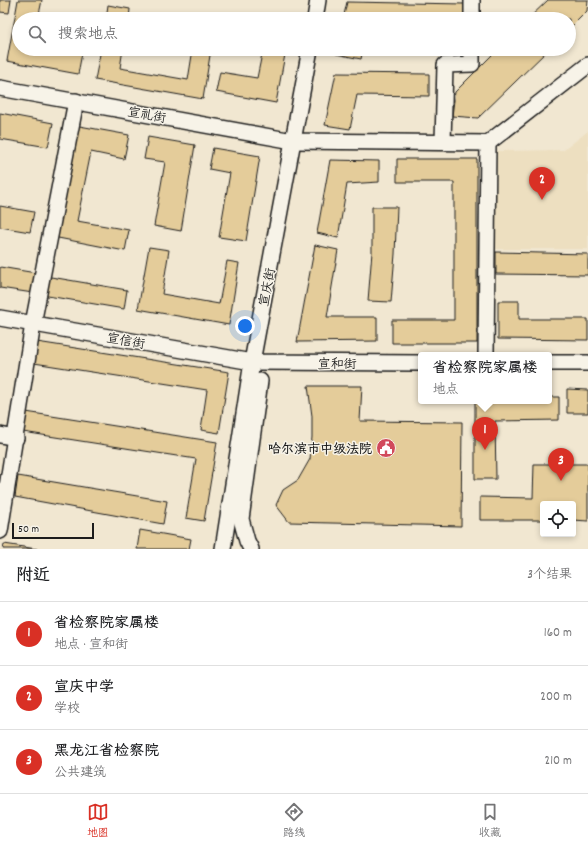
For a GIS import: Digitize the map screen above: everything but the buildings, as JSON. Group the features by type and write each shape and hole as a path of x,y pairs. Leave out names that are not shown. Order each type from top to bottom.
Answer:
{"street":[{"path":"316,12 318,0"},
{"path":"472,0 472,12"},
{"name":"宣庆街","path":"224,549 309,56"},
{"path":"443,142 445,65 472,64 472,56"},
{"path":"486,352 488,143 588,65"},
{"name":"宣礼街","path":"0,88 293,141 488,143"},
{"path":"0,531 33,324 76,101"},
{"name":"宣信街","path":"0,318 257,362"},
{"path":"251,549 247,541 241,519 257,362"},
{"name":"宣和街","path":"257,362 418,363"},
{"path":"552,363 588,363"},
{"path":"0,435 16,438"}],"shaded area":[{"path":"588,131 588,249 495,249 497,151 564,150"}],"place":[{"name":"宣庆中学","path":"542,200"},
{"name":"哈尔滨市中级法院","path":"386,448"},
{"name":"省检察院家属楼","path":"485,450"},
{"name":"黑龙江省检察院","path":"561,481"}]}
